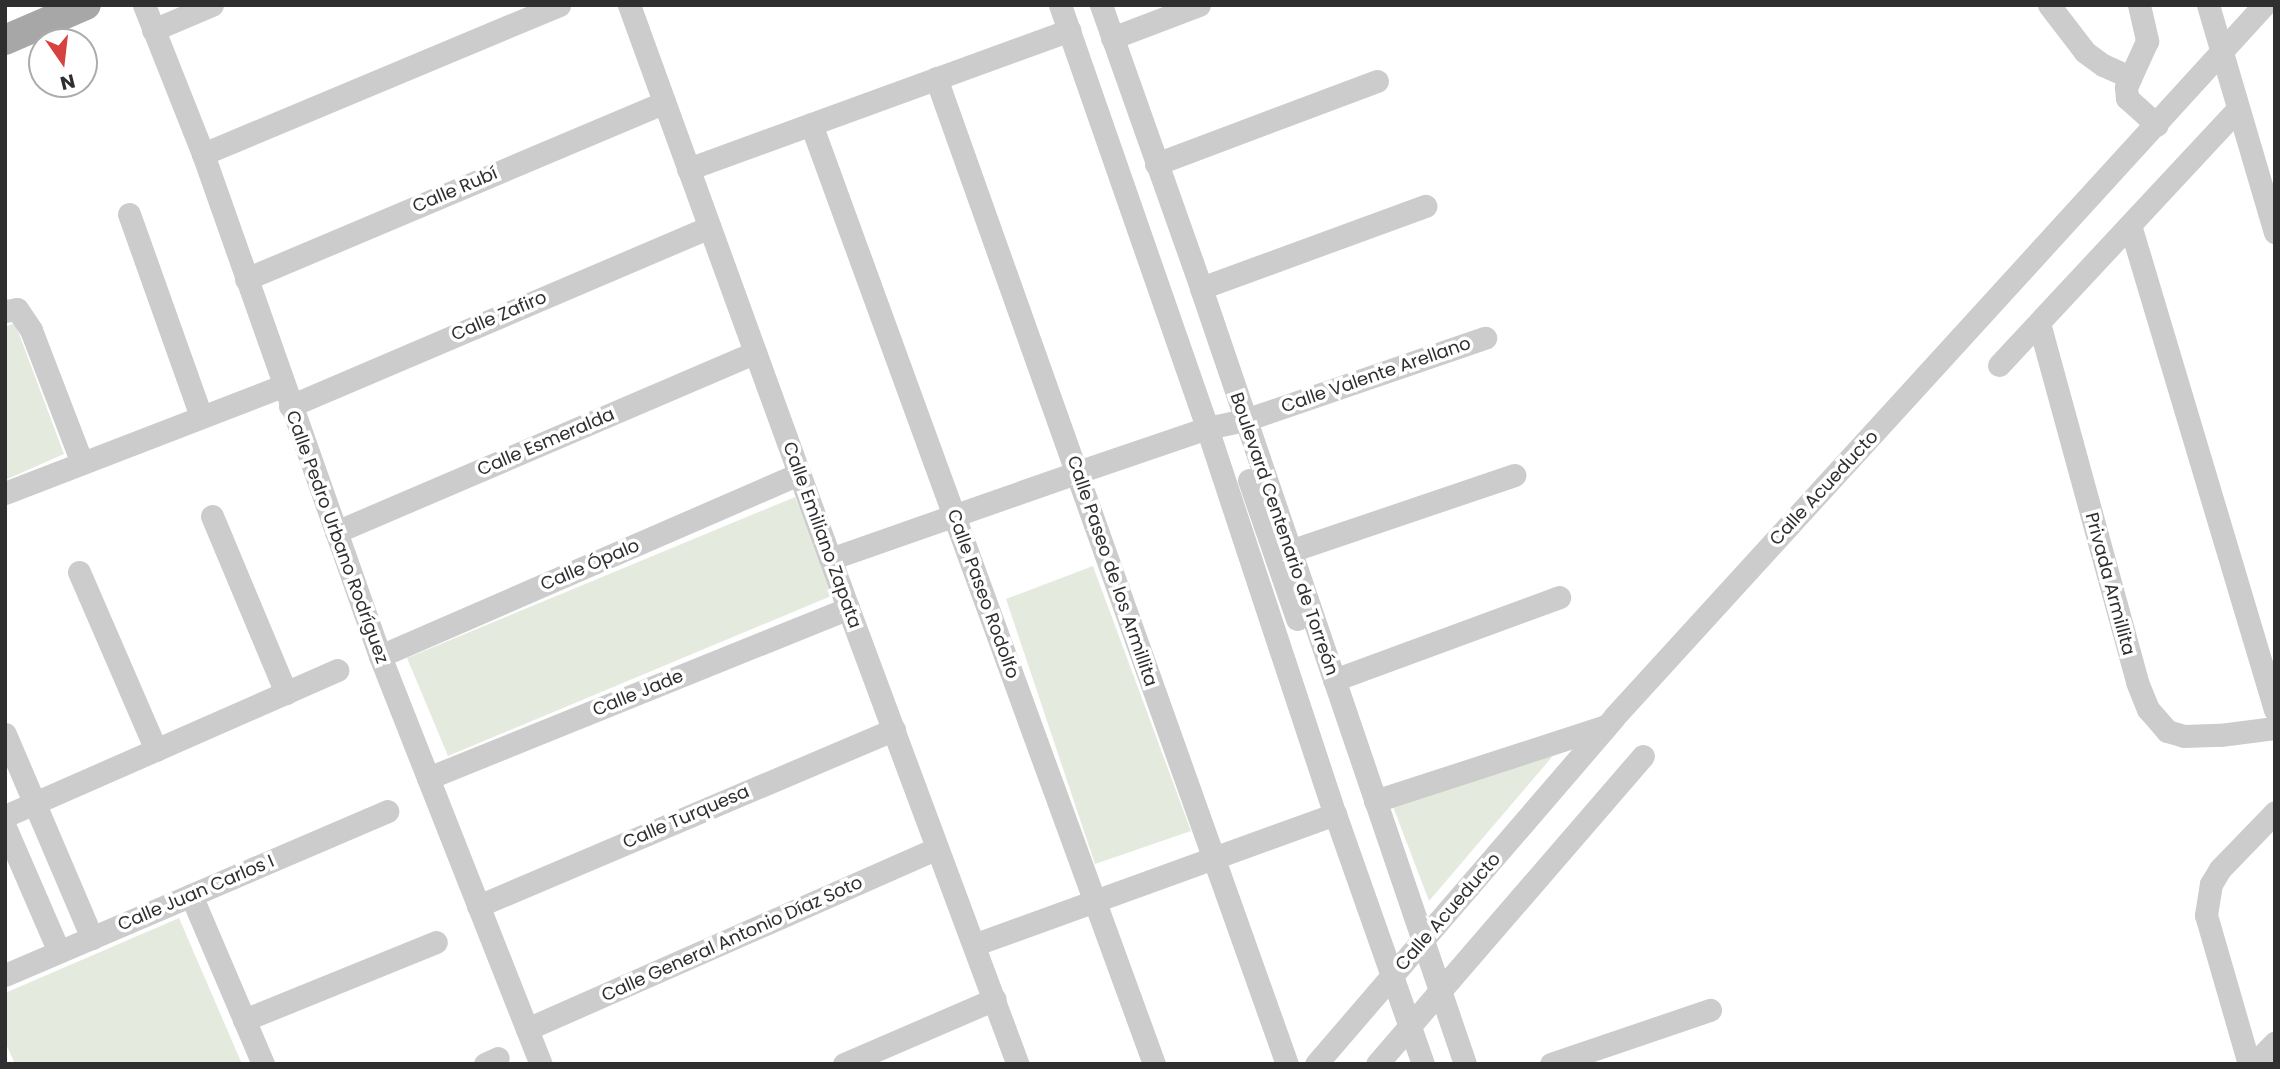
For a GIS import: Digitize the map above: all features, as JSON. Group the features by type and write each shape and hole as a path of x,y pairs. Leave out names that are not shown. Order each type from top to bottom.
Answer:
{"main road":[{"path":"5,40 86,5"}],"street":[{"name":"Calle Pedro Urbano Rodríguez","path":"144,5 203,154 286,396 380,656 541,1064"},
{"path":"153,30 212,5"},
{"path":"203,154 559,5"},
{"name":"Calle Emiliano Zapata","path":"629,5 830,559 937,848 976,944 1018,1064"},
{"path":"1060,5 1207,428 1335,814 1423,1064"},
{"name":"Boulevard Centenario de Torreón","path":"1101,5 1201,288 1237,422 1290,551 1465,1064"},
{"path":"1112,38 1199,5"},
{"path":"2049,5 2085,52 2103,65 2130,77"},
{"path":"2139,5 2147,41 2126,87 2127,98 2157,125"},
{"path":"2208,5 2275,232"},
{"name":"Calle Acueducto","path":"1317,1064 1607,726 2264,5"},
{"path":"688,169 1069,30"},
{"name":"Calle Paseo de los Armillita","path":"936,78 1078,472 1211,859 1287,1064"},
{"path":"1156,164 1377,81"},
{"name":"Calle Rubí","path":"246,279 664,102"},
{"path":"1999,365 2238,110"},
{"name":"Calle Paseo Rodolfo","path":"811,124 1154,1064"},
{"path":"1201,288 1425,206"},
{"path":"129,214 201,416"},
{"path":"2130,225 2275,710"},
{"name":"Calle Zafiro","path":"5,492 201,416 286,396 709,227"},
{"path":"5,311 17,309 31,330 82,463"},
{"name":"Privada Armillita","path":"2039,323 2137,682 2148,709 2167,731 2184,736 2220,736 2275,728"},
{"name":"Calle Valente Arellano","path":"830,559 1207,428 1237,422 1485,338"},
{"name":"Calle Esmeralda","path":"336,532 755,352"},
{"path":"1237,422 1312,660 1331,671 1559,597"},
{"name":"Calle Ópalo","path":"380,656 799,474"},
{"path":"1290,551 1514,475"},
{"path":"212,516 286,693"},
{"path":"79,572 156,750"},
{"name":"Calle Jade","path":"428,778 848,608"},
{"path":"5,816 337,670"},
{"path":"1376,801 1607,726"},
{"name":"Calle Turquesa","path":"478,906 894,729"},
{"path":"5,734 92,938"},
{"path":"1377,1064 1643,756"},
{"name":"Calle Juan Carlos I","path":"5,975 387,811"},
{"path":"2249,1064 2206,915 2211,884 2220,869 2275,811"},
{"path":"976,944 1335,814"},
{"path":"5,827 59,952"},
{"name":"Calle General Antonio Díaz Soto","path":"527,1029 937,848"},
{"path":"191,895 263,1064"},
{"path":"244,1020 436,942"},
{"path":"844,1064 995,999"},
{"path":"1551,1064 1710,1010"},
{"path":"2254,1064 2275,1042"}],"shaded area":[{"path":"15,323 64,454 5,480 5,327"},
{"path":"795,497 836,594 448,756 407,658"},
{"path":"1093,566 1191,831 1095,864 1006,599"},
{"path":"1542,753 1552,757 1429,901 1392,804"},
{"path":"179,918 242,1064 15,1064 5,1042 5,993"}]}
